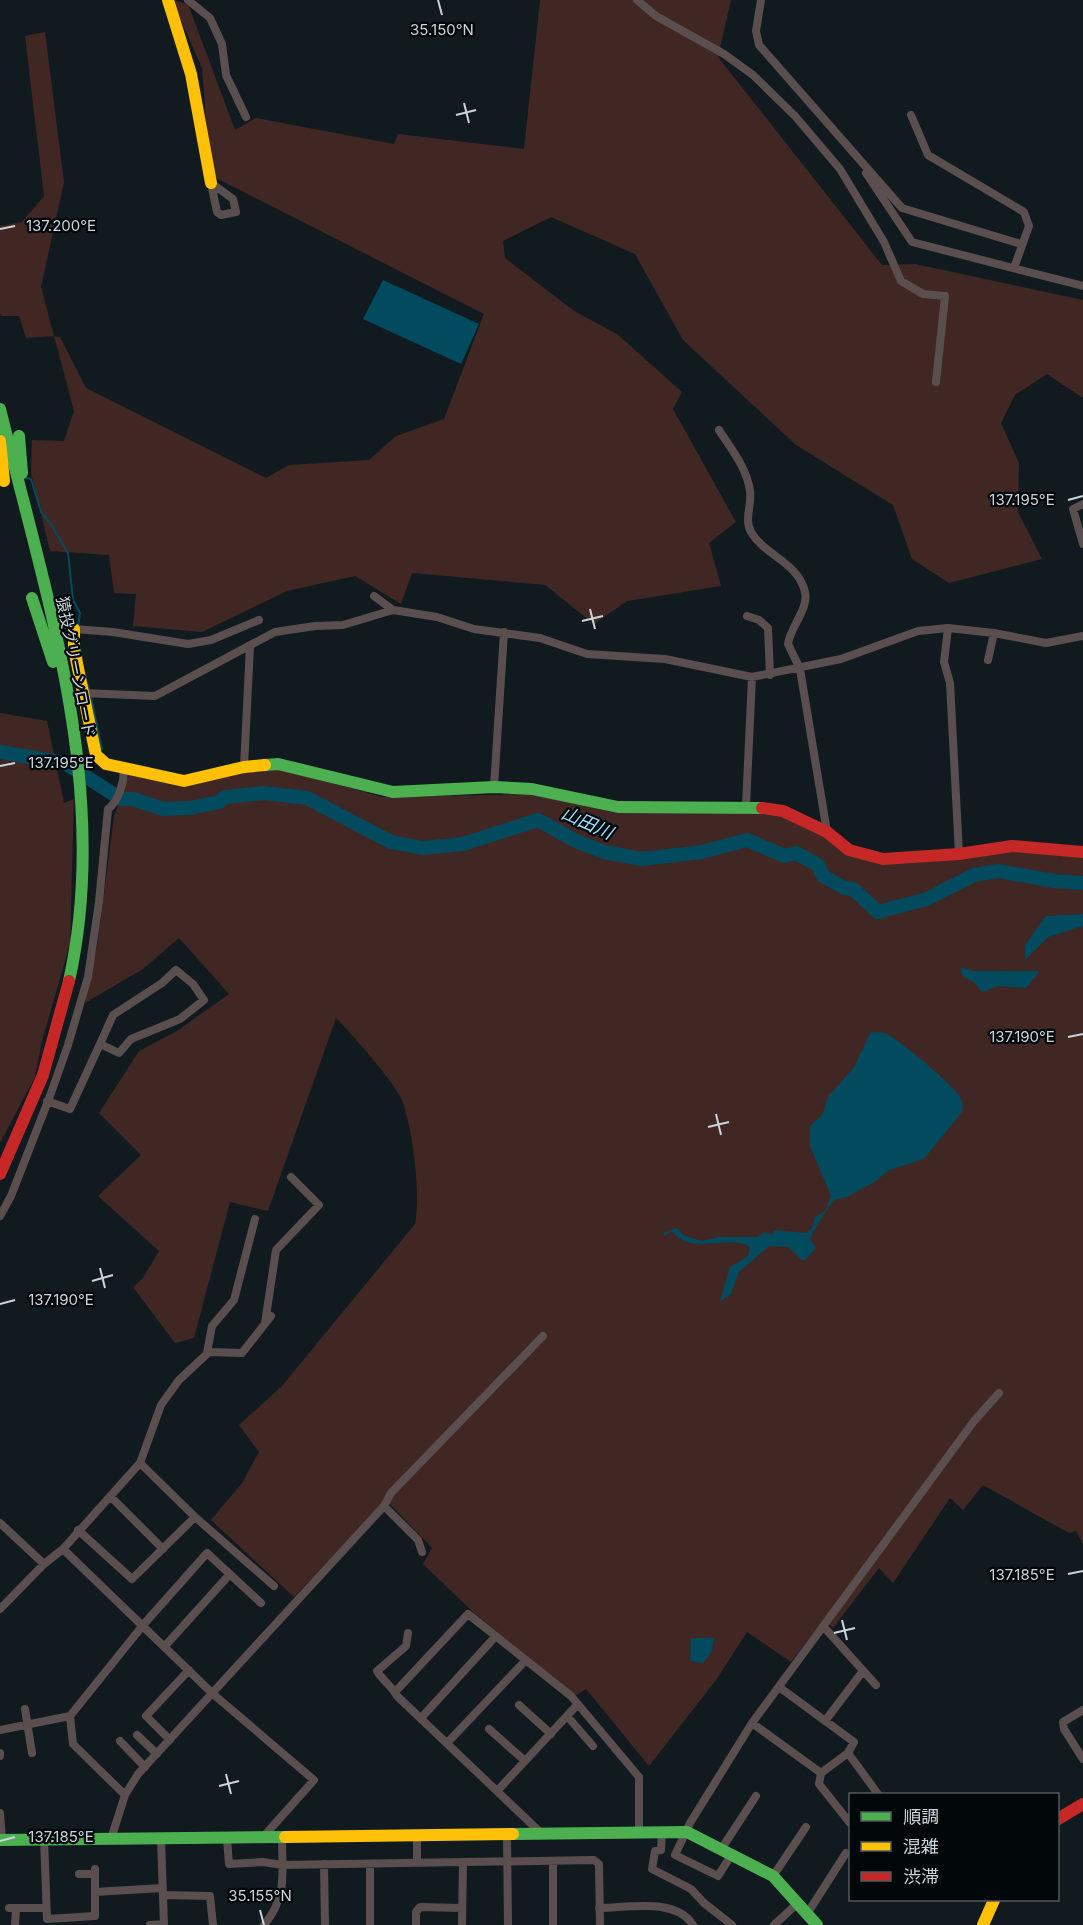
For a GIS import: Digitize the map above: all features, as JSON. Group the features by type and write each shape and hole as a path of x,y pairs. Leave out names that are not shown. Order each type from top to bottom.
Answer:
{"street":[{"path":"168,0 191,74 211,183"},
{"path":"188,0 210,18 222,44 226,75 246,117"},
{"path":"637,0 656,16 724,54 753,75 795,116 840,169 884,242 901,282 923,294 945,296 936,382"},
{"path":"761,0 756,31 759,45 902,208 1021,244"},
{"path":"911,115 928,154 1024,212 1029,226 1014,268"},
{"path":"846,143 912,242 1083,286"},
{"name":"猿投グリーンロード","path":"0,409 45,598 71,720 80,788 83,871 73,967 48,1061 0,1174"},
{"path":"719,430 744,470 748,482 750,492 748,526 756,539 800,578 806,595 788,644 800,669 827,831"},
{"path":"19,436 23,485 45,598"},
{"path":"0,441 4,480"},
{"path":"1083,504 1073,509 1083,544"},
{"path":"374,596 393,610"},
{"path":"32,598 71,720"},
{"path":"83,693 155,696 264,637 287,629 343,625 393,610 437,617 474,629 540,638 587,654 665,659 752,678 841,659 908,634 948,628 994,633 1046,643 1083,636"},
{"path":"747,616 759,620 768,628 770,675"},
{"path":"56,620 74,629 113,632 188,644 211,640 259,620"},
{"path":"948,628 944,662 950,683 959,854"},
{"path":"74,629 74,649 96,755 106,764 124,769 184,781 244,767 290,766 393,792 494,787 542,791 618,807 746,806 783,811 827,831 849,850 883,859 959,854 1012,846 1083,852"},
{"path":"494,787 504,632"},
{"path":"988,660 994,633"},
{"path":"244,767 250,646"},
{"path":"746,806 752,678"},
{"path":"0,1216 11,1196 68,1045 88,977 101,890 108,809 115,803 122,784 124,769"},
{"path":"47,1101 70,1109 113,1015 162,983 176,969 193,984 204,1000 180,1019 131,1039 119,1053 100,1044"},
{"path":"265,1324 276,1250 319,1205 291,1177"},
{"path":"0,1609 44,1564 63,1549 140,1463 160,1405 179,1380 207,1353 212,1326 234,1300 255,1219"},
{"path":"207,1353 242,1353 271,1316"},
{"path":"111,1839 125,1795 145,1767 384,1506 392,1493 543,1336"},
{"path":"756,1796 727,1851 718,1876 713,1876 675,1855 752,1723 974,1421 999,1393"},
{"path":"140,1463 195,1517 274,1586"},
{"path":"110,1496 163,1549"},
{"path":"384,1506 418,1540 422,1552"},
{"path":"78,1530 132,1579 195,1517"},
{"path":"0,1523 44,1564"},
{"path":"63,1549 144,1624 213,1694 314,1780 262,1837"},
{"path":"0,1730 70,1716 144,1624 207,1553 261,1603"},
{"path":"165,1646 230,1574"},
{"path":"0,1592 9,1600"},
{"path":"395,1692 468,1614 578,1704 639,1777 639,1831"},
{"path":"823,1626 876,1685"},
{"path":"408,1633 406,1646 377,1671 395,1692 541,1833"},
{"path":"422,1717 495,1637"},
{"path":"448,1742 526,1660"},
{"path":"170,1740 146,1716 189,1670"},
{"path":"825,1721 863,1671"},
{"path":"779,1687 854,1742 848,1754 821,1773 819,1784 849,1822"},
{"path":"498,1790 578,1704"},
{"path":"519,1705 551,1734"},
{"path":"25,1709 32,1753"},
{"path":"1083,1710 1063,1722 1064,1729 1083,1759"},
{"path":"70,1716 73,1743 125,1795"},
{"path":"567,1716 593,1746"},
{"path":"752,1723 821,1773"},
{"path":"489,1729 525,1761"},
{"path":"137,1735 157,1754"},
{"path":"120,1742 145,1767"},
{"path":"848,1754 877,1793"},
{"path":"1059,1818 1083,1804"},
{"path":"0,1814 1,1840 687,1832 772,1876 800,1902 817,1925"},
{"path":"772,1876 806,1827"},
{"path":"662,1831 661,1850 655,1851 652,1856 651,1869 691,1889 704,1903 732,1925"},
{"path":"507,1834 508,1925"},
{"path":"417,1836 417,1863"},
{"path":"264,1925 283,1894 282,1837"},
{"path":"44,1839 46,1918 95,1916 95,1872 79,1874"},
{"path":"150,1925 164,1924 161,1839"},
{"path":"227,1839 230,1864 263,1862 282,1865 598,1862 600,1925"},
{"path":"807,1914 846,1853"},
{"path":"462,1925 463,1862"},
{"path":"553,1862 554,1925"},
{"path":"324,1864 325,1925"},
{"path":"370,1864 370,1925"},
{"path":"95,1892 162,1892 210,1896 213,1925"},
{"path":"983,1925 993,1901"},
{"path":"774,1925 800,1902"},
{"path":"416,1925 416,1912 420,1907 462,1908"},
{"path":"15,1925 13,1908 45,1908"},
{"path":"600,1908 668,1908 682,1913 693,1925"}],"shaded area":[{"path":"172,0 188,4 235,130 256,118 394,144 398,134 524,149 540,0 731,0 718,57 882,265 915,264 1083,300 1083,398 1047,374 1015,395 1001,423 1019,463 1018,512 1042,559 949,583 912,559 893,505 796,445 683,340 635,254 551,217 503,241 505,258 574,311 617,334 682,392 673,409 736,522 709,543 721,586 627,601 594,624 545,585 412,573 401,604 355,576 287,591 202,632 133,626 136,594 114,593 109,555 50,551 31,473 32,440 64,441 74,411 54,336 60,337 86,388 266,478 289,465 369,460 396,436 444,419 484,314 216,178 208,147 202,68"},
{"path":"45,32 64,182 41,287 54,336 26,338 19,316 1,316 0,313 0,226 22,222 44,196 25,36"},
{"path":"0,713 47,721 64,803 74,799 70,944 42,1041 35,1077 0,1143"},
{"path":"279,769 383,797 533,794 616,813 747,810 782,815 879,863 902,864 962,859 1012,849 1083,856 1083,1544 1076,1531 1069,1533 983,1485 963,1510 950,1498 893,1583 879,1568 833,1628 824,1619 791,1662 747,1632 716,1680 649,1766 586,1689 575,1696 473,1612 423,1564 432,1548 386,1500 294,1597 211,1520 242,1483 259,1452 239,1425 282,1386 415,1224 417,1211 415,1162 410,1128 402,1100 383,1071 336,1018 268,1211 230,1202 194,1338 175,1343 133,1287 143,1278 159,1251 98,1196 141,1155 99,1113 139,1051 177,1031 229,994 179,938 143,969 85,1003 98,941 114,817 129,774 151,779"}],"water":[{"path":"383,280 479,324 461,364 363,319"},
{"path":"1083,914 1083,926 1048,937 1025,960 1025,945 1046,916"},
{"path":"961,967 973,971 1040,971 1026,988 998,986 982,992 974,982 962,976"},
{"path":"871,1032 891,1036 935,1071 958,1094 963,1107 962,1112 924,1159 889,1170 876,1181 847,1197 834,1200 810,1239 816,1248 805,1260 802,1260 788,1247 769,1246 739,1272 731,1294 720,1302 730,1267 748,1256 750,1247 734,1242 690,1243 671,1231 665,1236 663,1233 677,1228 683,1235 702,1241 719,1237 757,1237 765,1232 772,1235 774,1230 806,1233 812,1228 815,1218 826,1210 831,1196 810,1146 810,1126 822,1115 828,1097 854,1067"},
{"path":"691,1638 714,1638 712,1651 703,1663 690,1661"}],"waterway":[{"path":"23,477 31,479 41,512 68,553 73,600 80,613 78,627"},
{"path":"79,644 82,659"},
{"path":"86,680 90,691"},
{"path":"91,697 102,749"},
{"name":"山田川","path":"0,752 65,763 121,799 133,799 163,809 190,808 219,802 225,797 264,793 307,798 391,842 422,848 463,844 538,820 576,841 604,852 642,859 702,852 747,840 785,856 796,853 818,865 823,876 844,888 853,889 878,912 927,899 974,875 998,871 1054,881 1083,883"}],"traffic: fast":[{"path":"0,409 53,620 68,692 78,765 83,837 80,909 69,981"},
{"path":"19,436 22,473"},
{"path":"32,598 53,662"},
{"path":"265,765 278,764 393,792 494,787 532,789 618,807 762,808"},
{"path":"513,1834 687,1832 773,1876 817,1925"},
{"path":"0,1840 285,1837"}],"traffic: slow":[{"path":"168,0 191,74 211,183"},
{"path":"0,441 4,481"},
{"path":"74,629 74,649 96,755 106,764 184,781 244,767 265,765"},
{"path":"285,1837 513,1834"},
{"path":"983,1925 994,1901"}],"traffic: jam":[{"path":"762,808 783,811 827,832 849,850 883,859 959,854 1012,846 1083,852"},
{"path":"0,1174 43,1075 69,981"},
{"path":"1059,1818 1083,1804"}]}
